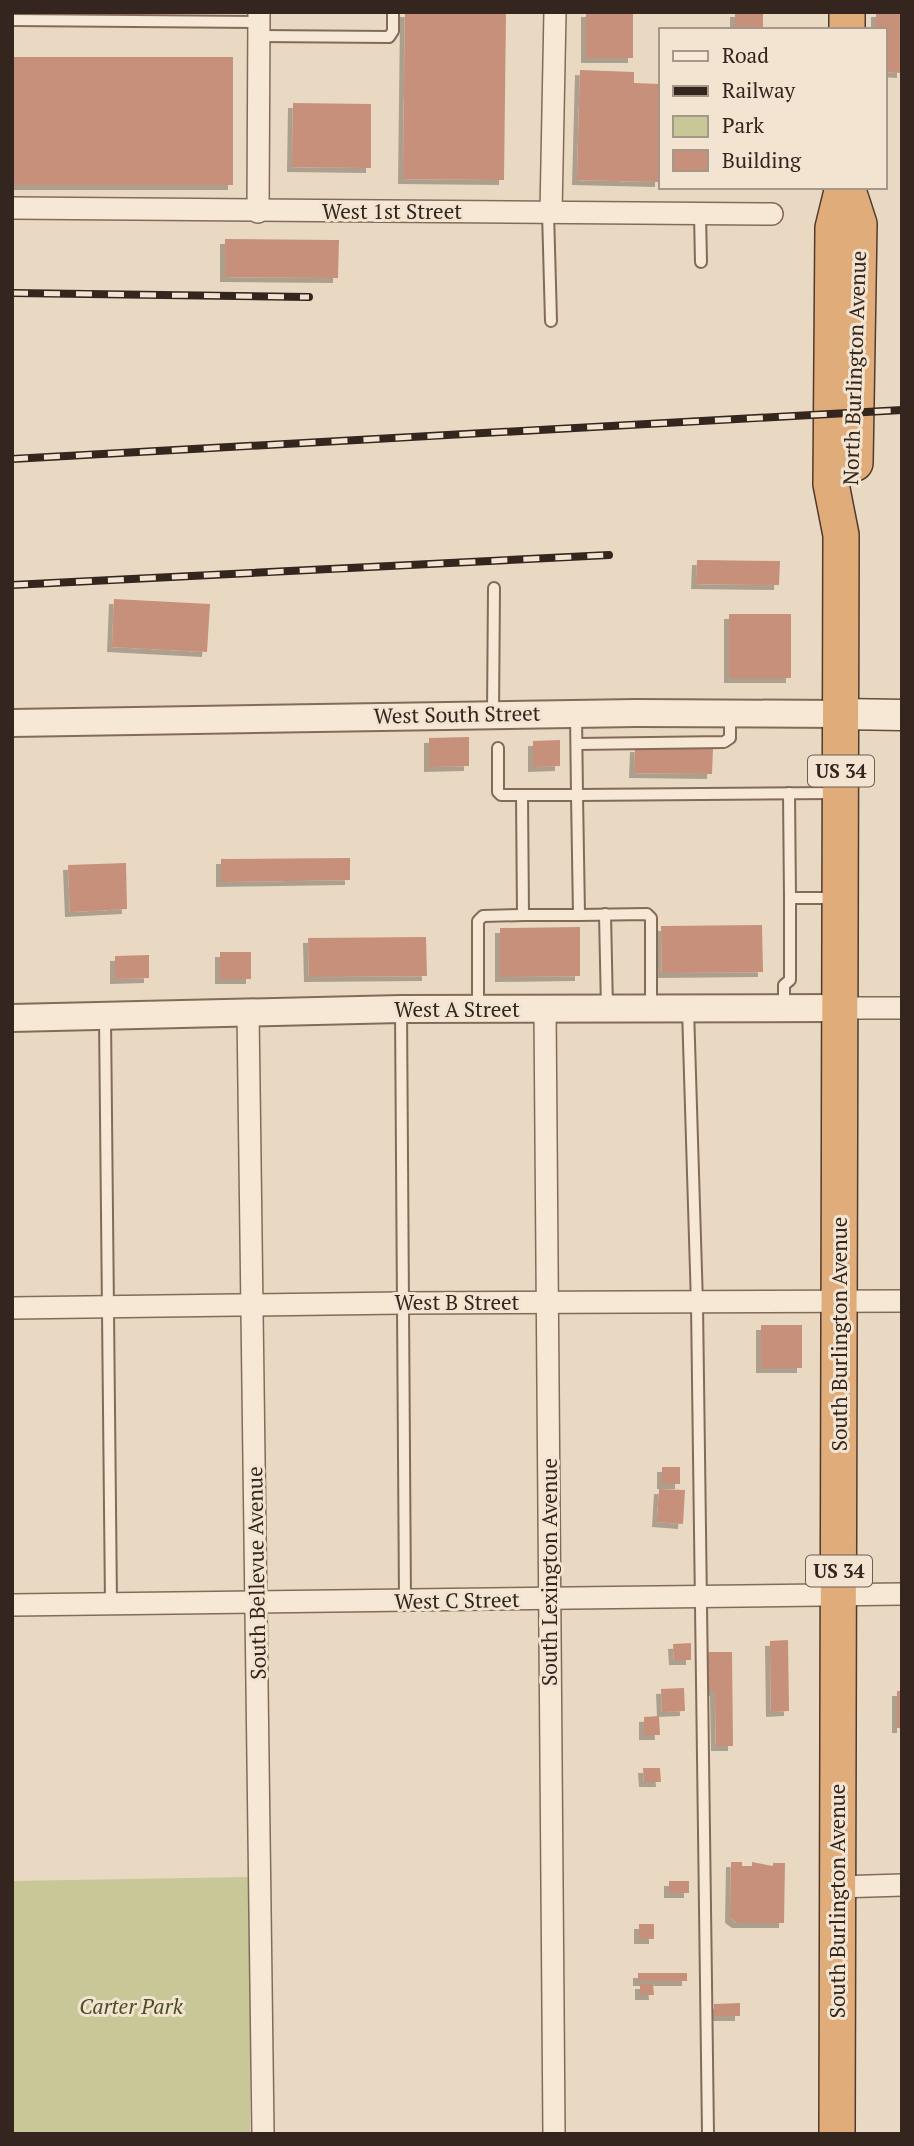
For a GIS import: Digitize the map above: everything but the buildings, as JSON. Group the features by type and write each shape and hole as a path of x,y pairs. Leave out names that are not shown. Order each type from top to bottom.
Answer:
{"highway":[{"name":"North Burlington Avenue","path":"841,535 855,484 859,224 846,189"},
{"name":"South Burlington Avenue","path":"837,2134 841,535"}],"main road":[{"name":"West South Street","path":"841,714 902,715"}],"street":[{"path":"549,212 555,12"},
{"path":"258,212 259,24"},
{"name":"West 1st Street","path":"12,208 772,214"},
{"name":"West South Street","path":"12,723 576,714 841,714"},
{"name":"West A Street","path":"12,1018 105,1018 401,1009 902,1008"},
{"name":"South Lexington Avenue","path":"545,1010 554,2134"},
{"name":"South Bellevue Avenue","path":"248,1012 263,2134"},
{"name":"West B Street","path":"12,1308 902,1301"},
{"name":"West C Street","path":"12,1605 699,1599 902,1594"},
{"path":"838,1887 902,1885"}],"lane":[{"path":"12,20 259,24 389,37 393,31 393,12"},
{"path":"549,212 551,321"},
{"path":"700,214 701,262"},
{"path":"494,588 494,715"},
{"path":"577,744 724,742 730,738 730,713"},
{"path":"576,714 579,915"},
{"path":"498,748 498,792 501,795 841,793"},
{"path":"784,1009 784,985 790,979 789,793"},
{"path":"522,795 523,915"},
{"path":"790,898 841,898"},
{"path":"605,914 607,1009"},
{"path":"478,1010 478,921 483,916 605,914 647,914 651,918 651,1009"},
{"path":"401,1009 405,1601"},
{"path":"688,1009 697,1304 708,2134"},
{"path":"105,1018 110,1604"}],"green space":[{"name":"Carter Park","path":"250,1877 250,2134 12,2134 12,1881"}],"railway":[{"path":"12,293 309,297"},
{"path":"12,459 902,410"},
{"path":"12,585 609,555"}]}
